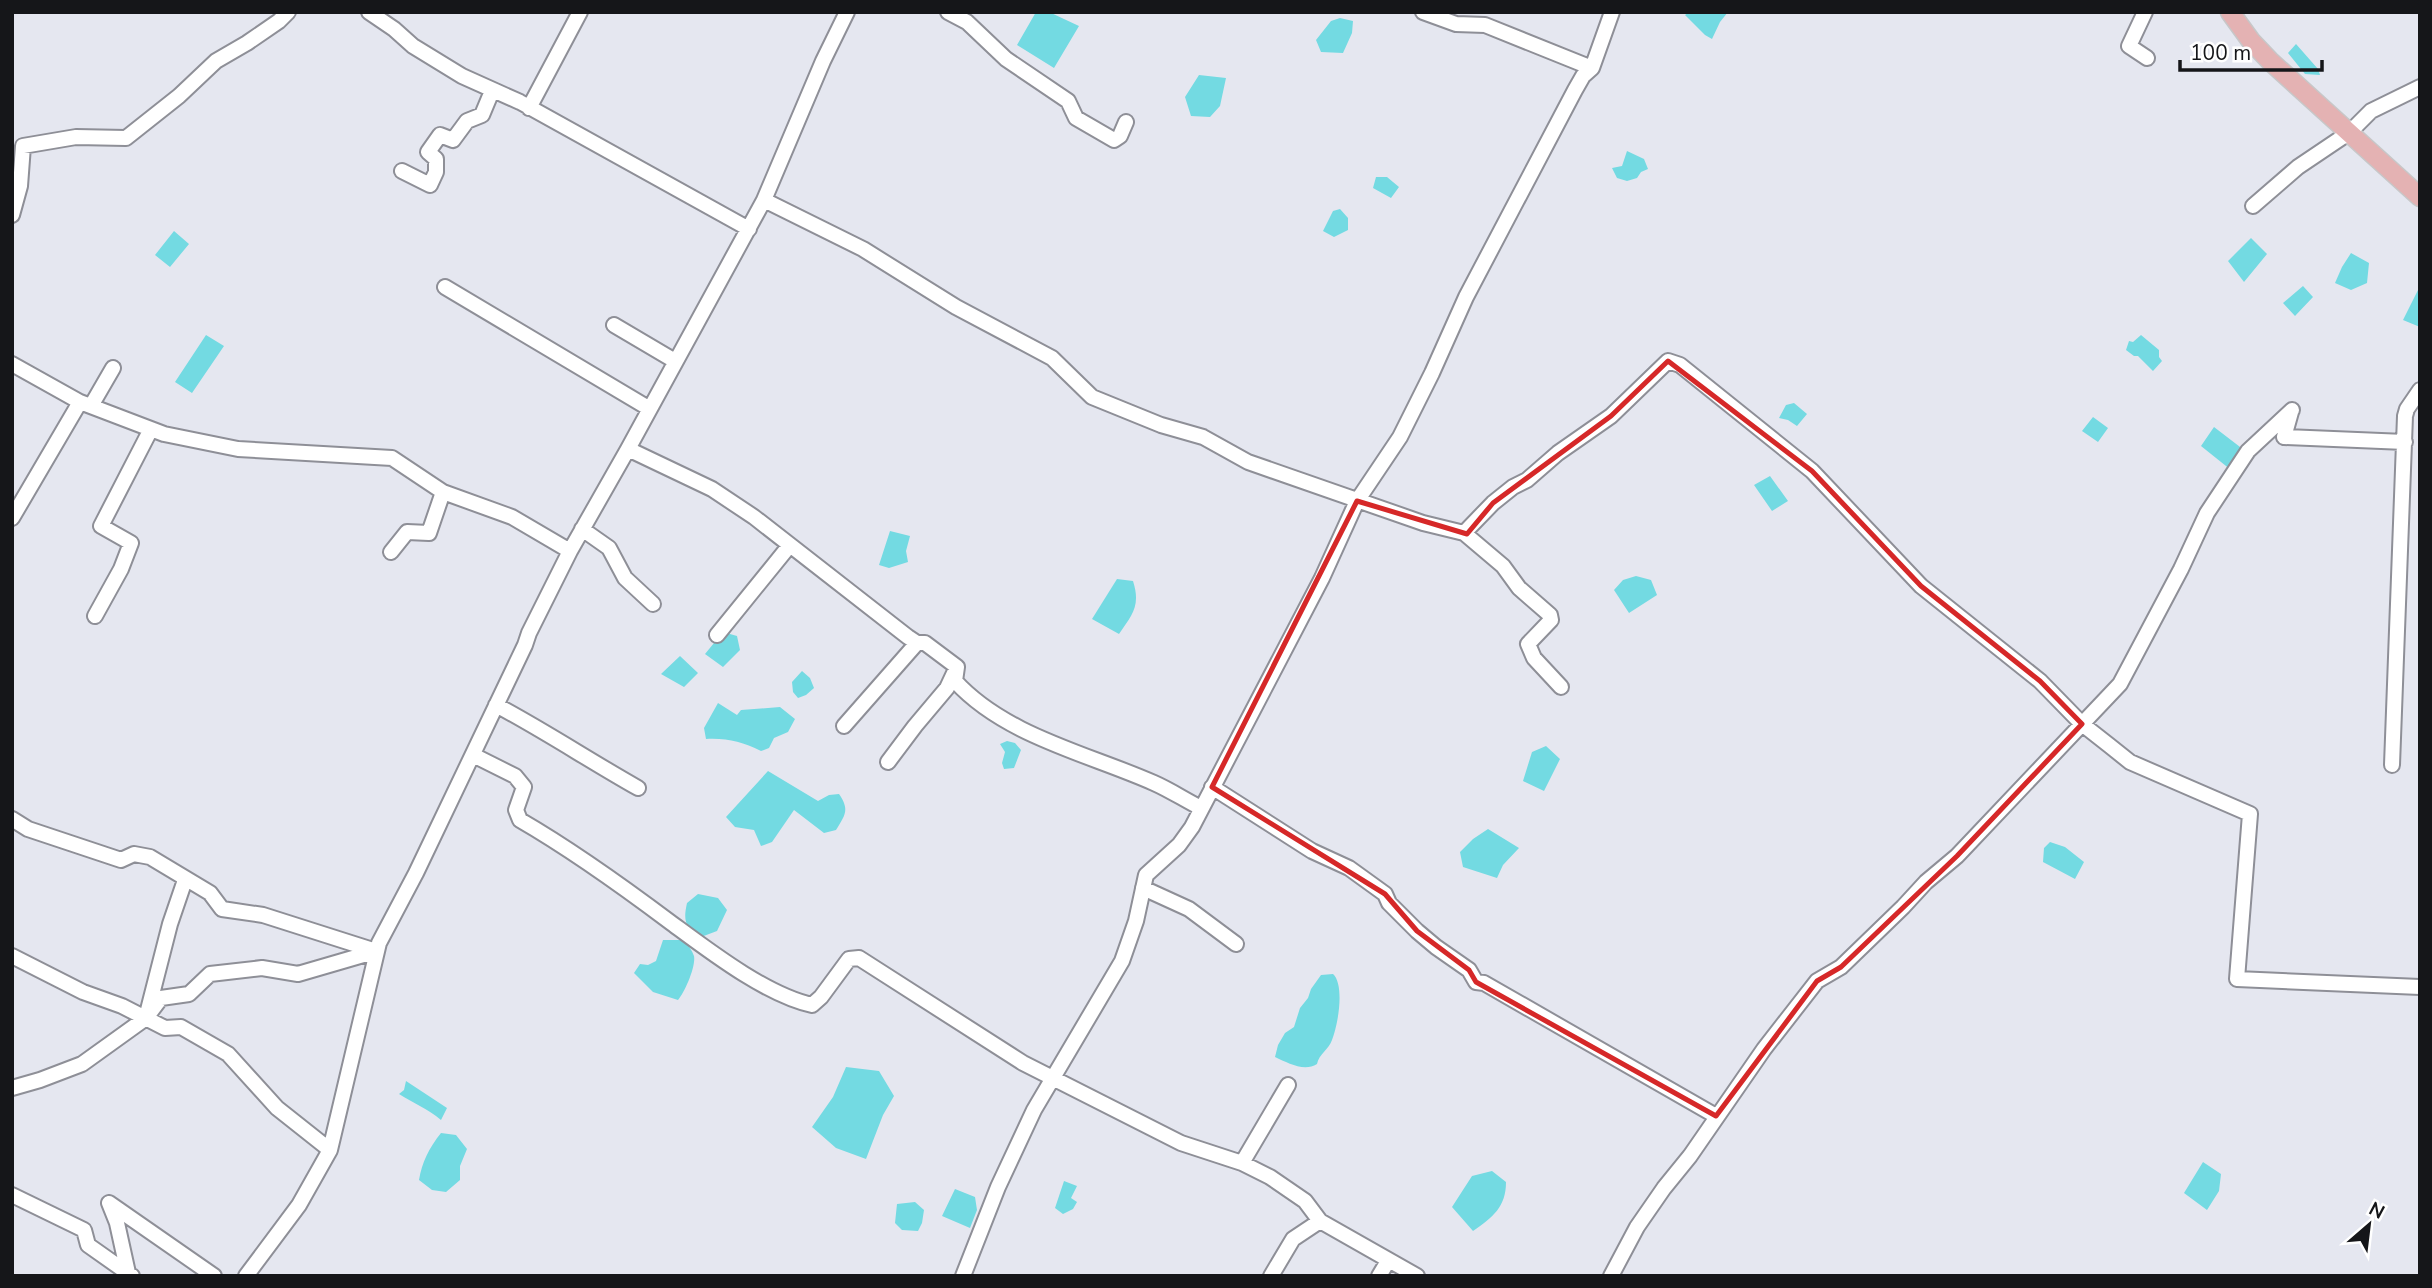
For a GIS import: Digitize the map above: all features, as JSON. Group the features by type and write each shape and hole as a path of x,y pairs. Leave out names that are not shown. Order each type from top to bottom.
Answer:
{"main road":[{"path":"2230,12 2261,52 2420,197"}],"street":[{"path":"12,215 20,186 23,146 76,137 126,138 179,96 216,61 279,22 288,12"},
{"path":"369,12 394,29 412,46 462,76 520,102 749,229"},
{"path":"529,108 580,12"},
{"path":"246,1276 299,1205 330,1150 377,951 570,551 764,200 823,61 848,12"},
{"path":"948,12 967,22 1006,59 1068,101 1076,118 1114,140 1120,136 1126,122"},
{"path":"1423,12 1456,24 1486,19 1592,68"},
{"path":"963,1276 998,1187 1052,1076 1122,961 1136,921 1146,875 1179,845 1192,827 1322,578 1357,501 1399,437 1503,225 1575,90 1583,76 1592,68 1612,12"},
{"path":"2145,12 2129,47 2147,58"},
{"path":"2253,206 2298,167 2350,132 2371,111 2420,87"},
{"path":"402,171 430,185 436,172 436,159 428,152 440,135 453,140 467,121 482,115 492,91"},
{"path":"764,200 863,249 956,307 1052,358 1092,397 1161,425 1203,437 1248,462 1423,523 1464,533 1503,566 1519,588 1550,615 1551,620 1528,644 1534,658 1561,687"},
{"path":"445,287 650,409"},
{"path":"614,325 675,361"},
{"path":"1464,533 1513,487 1527,480 1558,453 1611,416 1668,361 1680,365 1812,471 1921,586 2040,681 2082,724 2130,762 2250,814 2237,979 2420,987"},
{"path":"12,364 86,404 164,434 238,449 391,458 443,492 512,517 570,551"},
{"path":"12,518 86,404 113,368"},
{"path":"2392,765 2405,416 2420,390"},
{"path":"1611,1276 1637,1227 1817,981 1841,967 1926,882 1957,856 2120,684 2181,569 2207,513 2248,451 2292,410 2284,437 2405,442"},
{"path":"95,616 121,569 131,543 102,526 151,429"},
{"path":"628,449 712,489 917,643 925,643 957,667"},
{"path":"391,552 407,532 429,533 443,492"},
{"path":"582,529 609,548 625,578 653,604"},
{"path":"717,635 790,545"},
{"path":"844,726 917,643"},
{"path":"957,667 955,681 964,691 1002,717 1045,740 1154,783 1201,808"},
{"path":"888,762 947,688 957,667"},
{"path":"496,705 540,728 638,788"},
{"path":"473,755 515,776 524,788 516,810 520,820 636,897 726,963 796,1002 812,1005 821,998 849,960 859,958 1023,1063 1181,1143 1242,1163 1270,1177 1305,1201 1320,1222 1417,1276"},
{"path":"1212,787 1312,851 1349,868 1385,894 1389,903 1417,931 1469,970 1476,982 1484,983 1584,1038 1716,1116"},
{"path":"12,819 27,829 121,860 134,854 150,858 210,893 222,909 263,915 377,951"},
{"path":"146,1018 170,925 185,880"},
{"path":"1143,888 1189,909 1236,944"},
{"path":"12,1088 82,1064 146,1018 161,998 189,993 210,974 262,968 298,974 377,951"},
{"path":"12,956 83,992 122,1006 165,1028 181,1027 228,1054 277,1108 330,1150"},
{"path":"1242,1163 1288,1085"},
{"path":"12,1195 85,1230 88,1245 130,1274"},
{"path":"130,1274 109,1203 214,1276"},
{"path":"1271,1276 1293,1240 1320,1222"},
{"path":"1379,1276 1388,1261"}],"highlighted area":[{"path":"1668,361 1812,471 1921,586 2040,681 2082,724 1957,856 1841,967 1817,981 1716,1116 1476,982 1469,970 1417,931 1385,894 1212,787 1357,501 1467,534 1493,503 1611,416"}],"water":[{"path":"1036,12 1049,12 1079,26 1054,68 1017,45"},
{"path":"1689,12 1728,12 1712,39 1685,15"},
{"path":"1340,18 1353,21 1352,33 1343,53 1321,52 1316,40 1331,21"},
{"path":"2296,44 2320,75 2305,74 2288,53"},
{"path":"1199,75 1226,78 1220,106 1210,117 1191,116 1185,97"},
{"path":"1627,151 1644,159 1648,169 1641,172 1637,178 1627,181 1617,178 1612,168 1622,166"},
{"path":"1376,177 1387,177 1399,187 1391,198 1373,188"},
{"path":"1340,209 1348,218 1348,230 1334,237 1323,231 1333,211"},
{"path":"174,231 189,244 170,267 155,255"},
{"path":"2251,238 2267,254 2244,282 2228,261"},
{"path":"2351,253 2369,263 2367,283 2351,290 2335,283"},
{"path":"2303,286 2313,297 2295,316 2283,303"},
{"path":"2420,286 2420,327 2403,320"},
{"path":"206,335 224,346 192,393 175,382"},
{"path":"2141,335 2159,350 2162,361 2153,371 2138,356 2126,350 2129,341 2133,342"},
{"path":"1794,403 1807,414 1797,426 1779,418 1786,405"},
{"path":"2093,417 2108,428 2098,442 2082,431"},
{"path":"2214,427 2244,450 2231,470 2201,446"},
{"path":"1770,476 1788,501 1772,511 1754,485"},
{"path":"890,531 910,536 906,551 908,562 889,568 879,565"},
{"path":"1636,576 1651,580 1657,595 1629,613 1614,590 1623,580"},
{"path":"1117,579 1133,581 1136,597 1131,615 1119,634 1092,619"},
{"path":"723,632 737,636 740,650 723,667 705,654"},
{"path":"680,656 698,673 684,687 661,674"},
{"path":"802,671 810,678 814,688 798,698 793,692 792,682"},
{"path":"718,703 737,715 741,710 780,707 795,719 788,732 774,738 769,748 761,751 735,741 706,739 704,728"},
{"path":"1007,741 1015,743 1021,750 1014,768 1004,769 1002,763 1005,752 1000,744"},
{"path":"1546,746 1560,759 1544,791 1523,781 1532,752"},
{"path":"768,771 818,801 829,795 839,794 845,812 836,830 824,833 794,810 772,842 761,846 754,830 735,827 726,817"},
{"path":"1488,829 1519,848 1503,865 1497,878 1463,867 1460,852"},
{"path":"2050,842 2065,847 2084,862 2075,879 2043,862 2044,848"},
{"path":"698,894 718,898 727,910 717,931 701,937 688,927 685,919 687,903"},
{"path":"663,940 684,940 694,956 689,979 678,1000 653,992 634,973 640,964 648,965 656,961"},
{"path":"1333,974 1339,987 1338,1015 1332,1040 1317,1064 1301,1067 1275,1057 1278,1045 1285,1033 1294,1027 1300,1008 1311,989 1321,975"},
{"path":"846,1067 879,1071 894,1096 883,1115 866,1159 836,1148 812,1127 833,1097"},
{"path":"406,1081 447,1108 441,1120 399,1094 404,1090"},
{"path":"441,1133 456,1135 467,1149 460,1166 460,1180 446,1192 432,1190 419,1180 427,1155"},
{"path":"2203,1162 2221,1174 2219,1191 2207,1210 2184,1193"},
{"path":"1492,1171 1506,1182 1504,1198 1497,1211 1473,1231 1452,1207 1472,1176"},
{"path":"1064,1181 1077,1186 1071,1198 1077,1202 1073,1209 1063,1214 1055,1208"},
{"path":"955,1189 975,1197 977,1210 970,1228 942,1216"},
{"path":"915,1202 924,1210 922,1223 918,1231 902,1230 895,1223 897,1204"}]}
